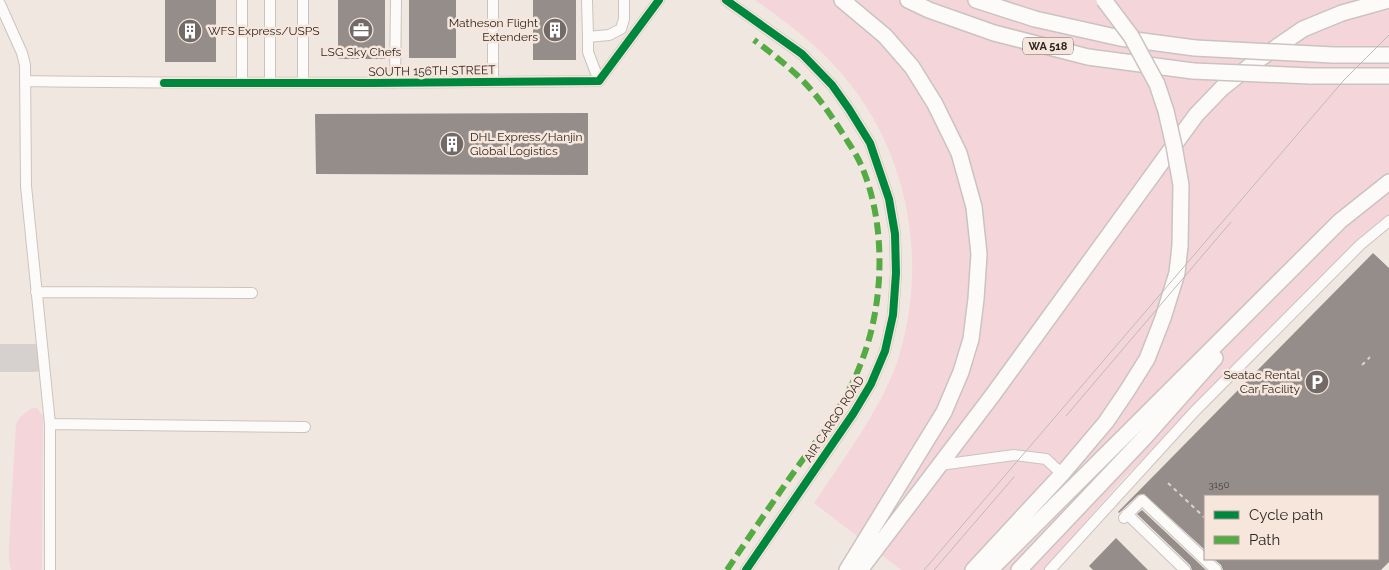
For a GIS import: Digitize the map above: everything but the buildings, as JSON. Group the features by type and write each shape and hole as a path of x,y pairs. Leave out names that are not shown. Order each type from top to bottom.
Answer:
{"highway":[{"path":"842,0 885,36 912,68 935,104 959,153 974,207 979,254 976,300 970,340 961,372 944,412 847,570"},
{"name":"WA 518","path":"908,0 929,10 994,33 1088,57 1193,71 1310,76 1389,76"},
{"name":"WA 518","path":"976,0 1035,19 1120,38 1195,48 1389,56"},
{"path":"973,570 1062,474 1106,422 1127,392 1146,359 1163,318 1177,273 1180,246 1181,185 1166,111 1157,84 1131,36 1104,0"},
{"path":"860,570 940,465 1196,115 1222,88 1255,62 1303,29 1342,13 1389,0"},
{"path":"990,570 1340,221 1389,182"},
{"path":"1019,570 1271,301 1305,256"}],"street":[{"path":"242,0 242,83"},
{"path":"270,0 270,83"},
{"path":"303,0 303,83"},
{"path":"395,83 396,0"},
{"path":"492,0 492,82"},
{"path":"587,0 588,52 600,81"},
{"path":"588,37 609,35 621,29 624,19 624,0"},
{"path":"600,81 659,0"},
{"name":"AIR CARGO ROAD","path":"726,0 802,54 832,84 849,109 870,143 889,200 894,234 896,273 893,315 885,351 871,384 853,414 746,570"},
{"path":"0,4 22,53 25,65 26,186 50,424 50,570"},
{"name":"SOUTH 156TH STREET","path":"26,81 164,83 600,81"},
{"path":"1050,570 1194,412 1340,264 1389,221"},
{"path":"36,292 252,293"},
{"path":"50,424 305,427"},
{"path":"940,465 1014,455 1046,459 1062,474"},
{"path":"1185,570 1125,516 1142,500 1204,559"},
{"path":"1205,560 1216,570"}],"path":[{"path":"1362,365 1370,357"},
{"path":"1168,483 1204,515"}],"shaded area":[{"path":"755,0 1389,0 1389,215 1358,242 1121,481 1044,570 901,570 814,503 877,406 893,374 900,354 909,311 912,273 910,234 904,196 893,159 877,124 856,92 831,62 813,45"},
{"path":"32,408 37,408 43,416 42,569 11,570 9,544 16,424 19,418"}],"taxiway":[{"path":"0,358 34,358"}],"tram line":[{"path":"924,570 1344,80 1389,35"},
{"path":"1066,416 1231,222"},
{"path":"934,570 1014,477"}],"marked path":[{"path":"727,570 845,398 863,357 870,335 877,302 879,279 879,238 875,211 859,160 831,116 812,91 787,66 754,40"}],"cycle path":[{"path":"164,83 599,81 659,0"},
{"path":"726,0 802,54 832,85 870,143 889,199 895,234 896,273 893,315 885,351 871,384 853,414 746,570"}],"place":[{"name":"LSG Sky Chefs","path":"361,30"},
{"name":"Matheson Flight Extenders","path":"555,30"},
{"name":"WFS Express/USPS","path":"190,31"},
{"name":"DHL Express/Hanjin Global Logistics","path":"452,144"},
{"name":"Seatac Rental Car Facility","path":"1317,382"}]}
